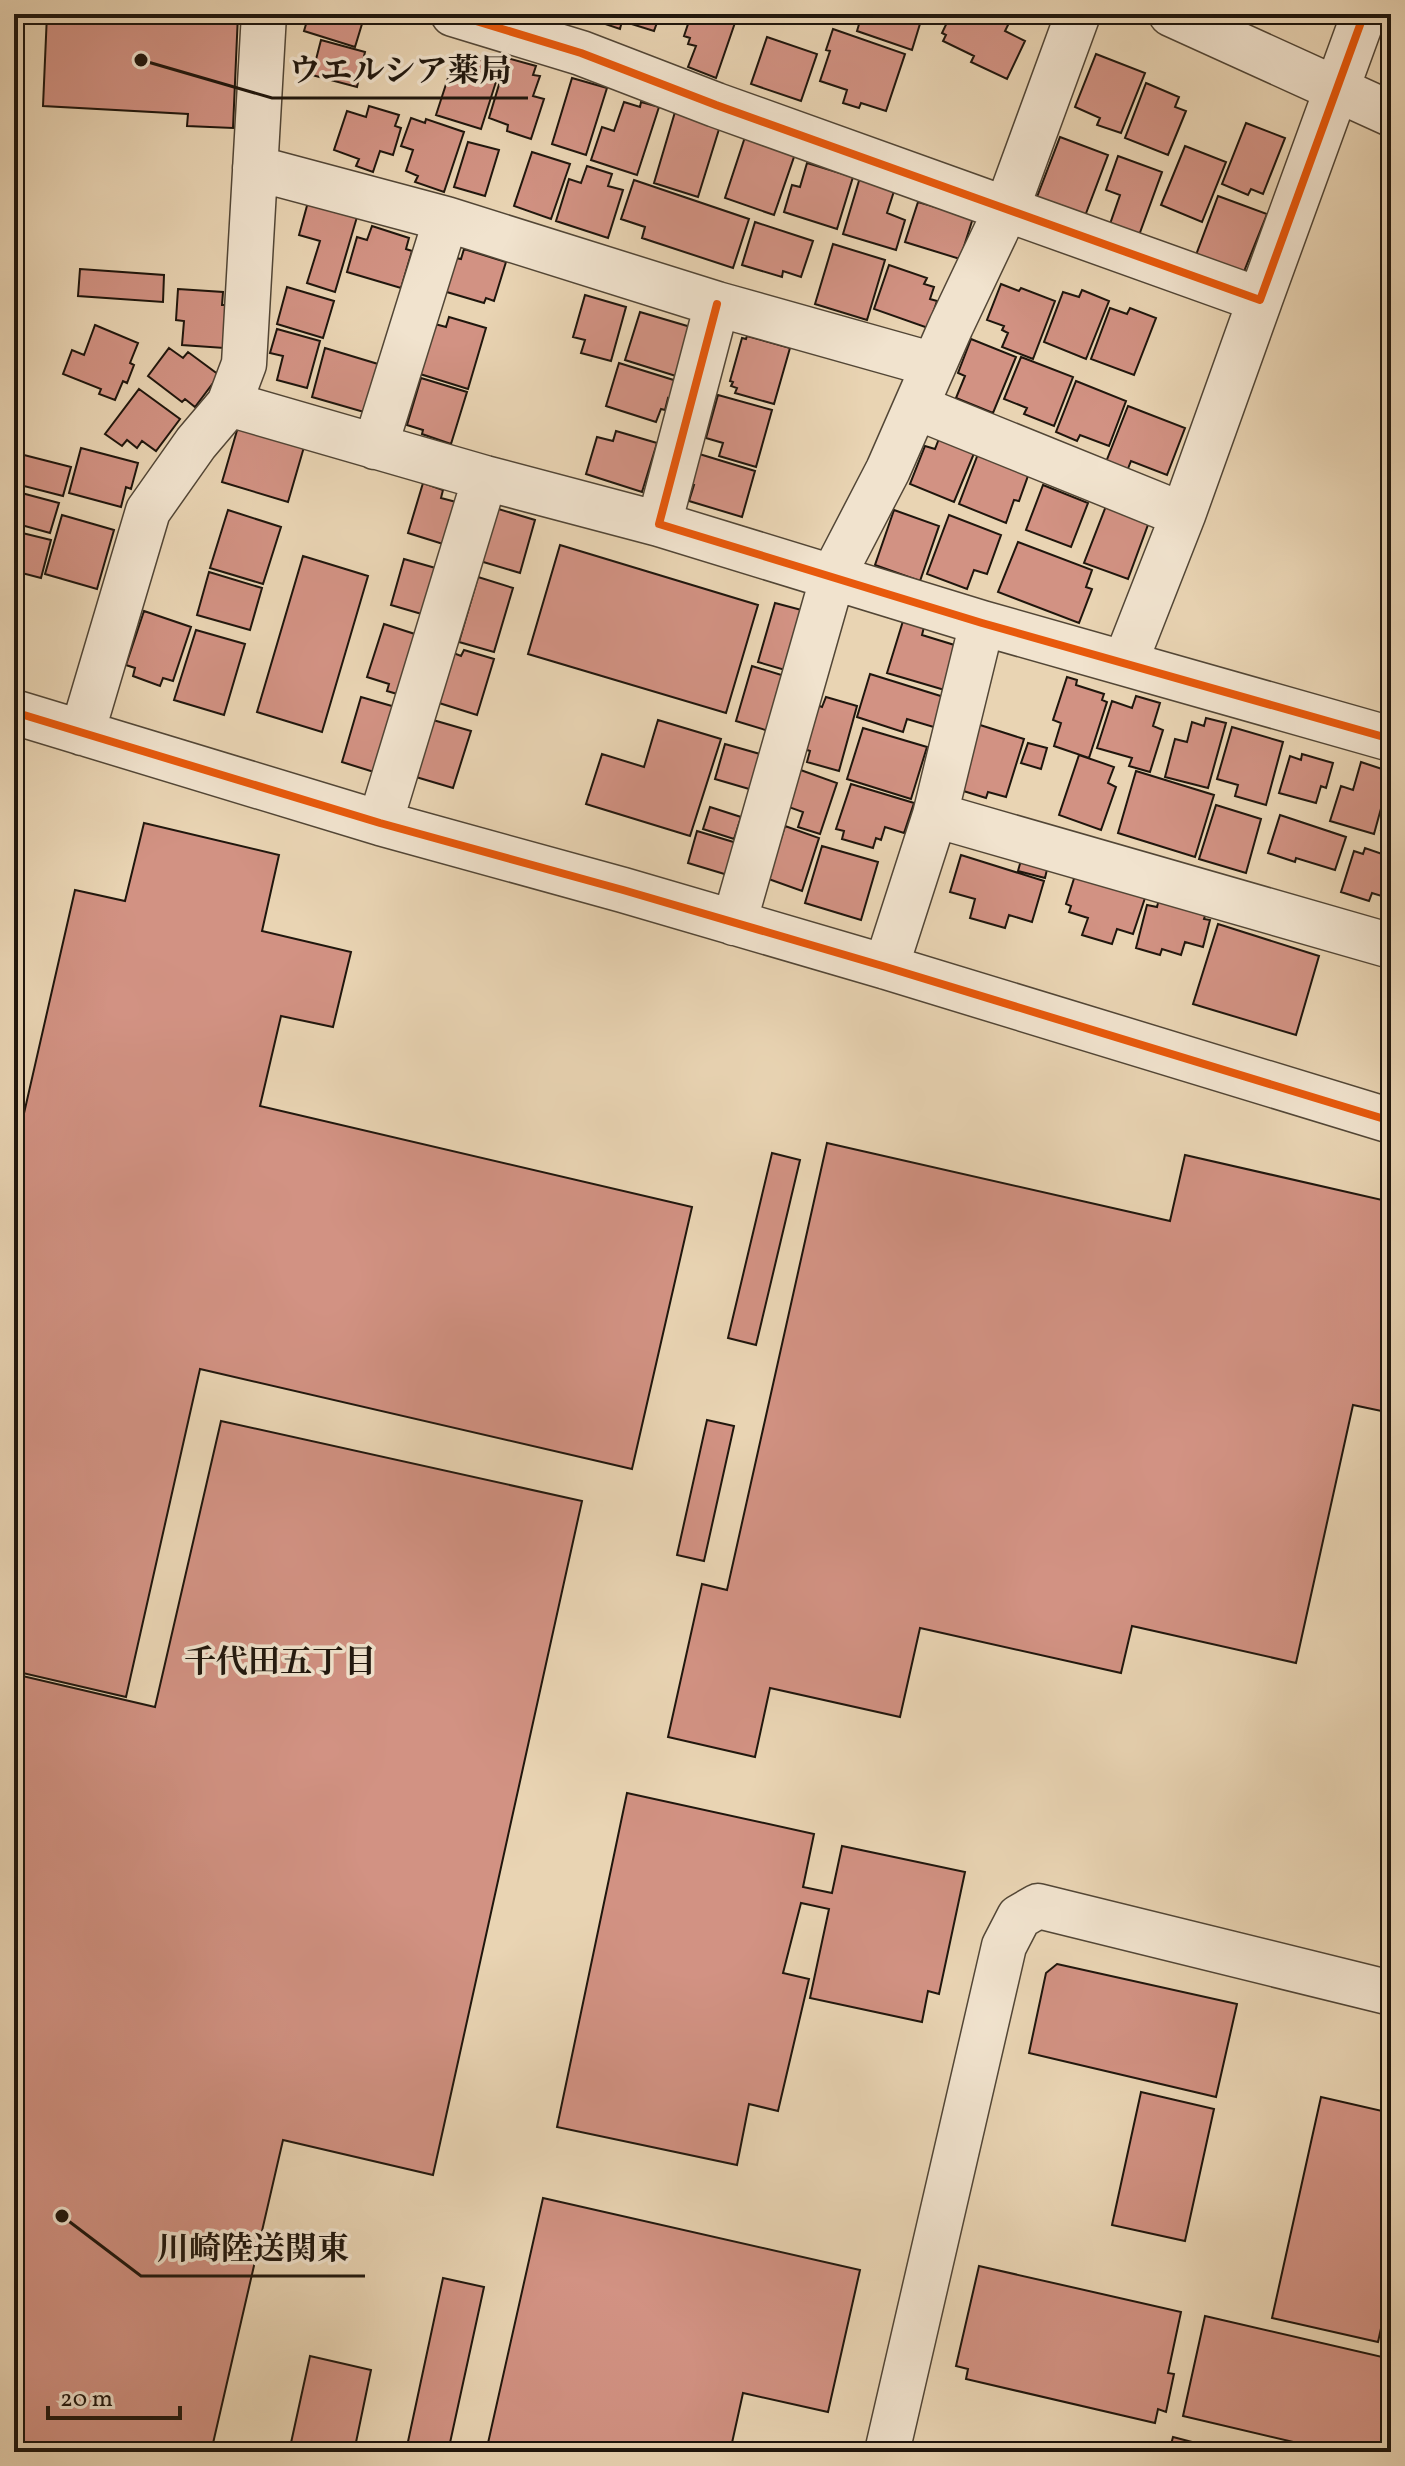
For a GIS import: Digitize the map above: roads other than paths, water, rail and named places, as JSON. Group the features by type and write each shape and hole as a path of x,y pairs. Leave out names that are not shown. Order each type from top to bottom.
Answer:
{"street":[{"path":"82,733 148,511 196,443 229,404 244,364 264,14"},
{"path":"453,14 581,53 716,105 1260,300"},
{"path":"734,923 833,576 888,470 1007,208 1078,14"},
{"path":"1171,14 1391,114"},
{"path":"1125,663 1183,515 1364,14"},
{"path":"255,168 446,219 717,304 934,365"},
{"path":"375,447 446,219"},
{"path":"659,524 717,304"},
{"path":"229,404 485,478 659,524 982,623 1391,739"},
{"path":"916,407 1183,515"},
{"path":"380,823 485,478"},
{"path":"886,967 935,815 982,623"},
{"path":"14,712 380,823 886,967 1391,1121"},
{"path":"935,815 1391,946"},
{"path":"887,2452 1004,1946 1019,1917 1038,1906 1391,1993"}],"place":[{"name":"ウエルシア薬局","path":"141,60"},
{"name":"川崎陸送関東","path":"62,2216"}],"district":[{"name":"千代田五丁目","path":"280,1661"}]}
